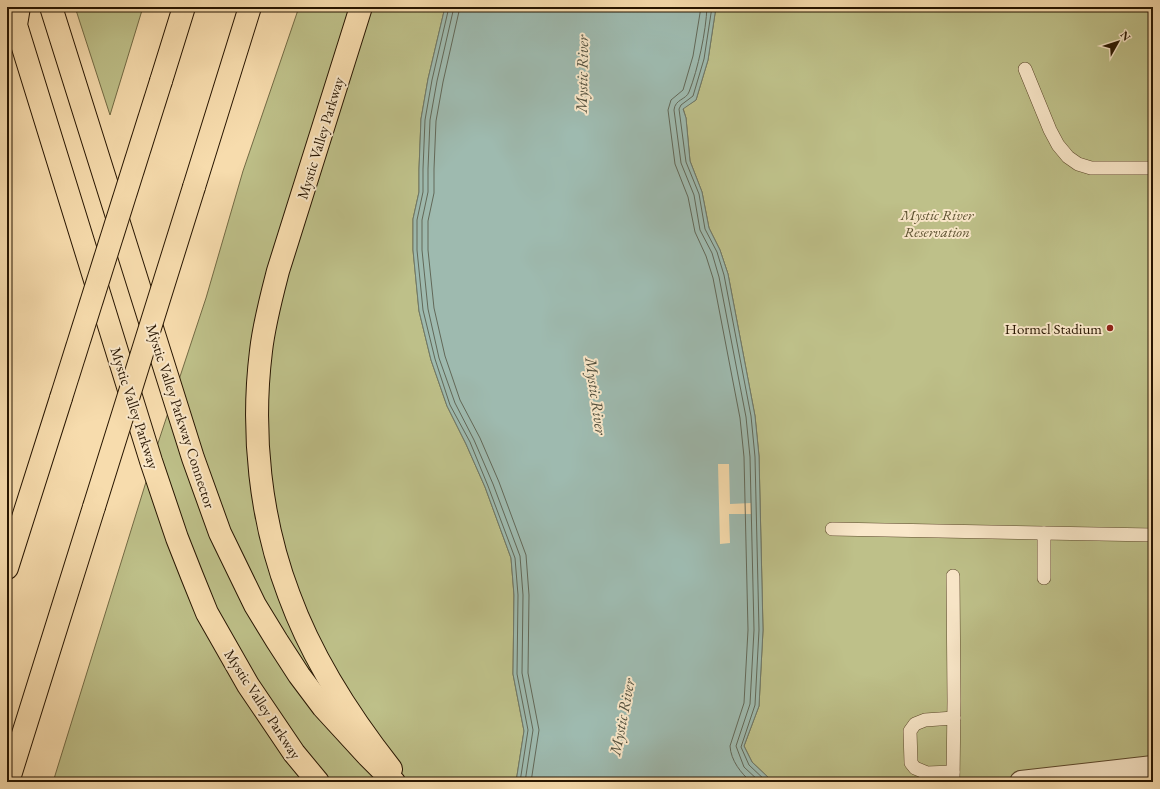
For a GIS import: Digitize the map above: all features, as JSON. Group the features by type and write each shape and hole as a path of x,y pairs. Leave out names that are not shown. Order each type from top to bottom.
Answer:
{"main road":[{"name":"Mystic Valley Parkway","path":"19,7 16,25 80,235 177,538 208,613 231,656 294,753 318,782"},
{"name":"Mystic Valley Parkway Connector","path":"51,7 193,458 220,533 255,605 299,675 328,712 394,782"},
{"path":"7,568 184,7"},
{"path":"8,782 250,7"},
{"name":"Mystic Valley Parkway","path":"361,7 268,307 258,371 258,428 260,466 267,515 280,569 291,601 316,654 336,689 371,743 401,782"}],"street":[{"path":"1020,782 1153,767"}],"lane":[{"path":"1024,68 1050,130 1058,145 1068,157 1078,164 1091,168 1153,168"},
{"path":"832,529 1153,535"},
{"path":"1044,533 1044,578"},
{"path":"953,576 954,718 953,777 927,773 915,768 912,763 910,731 915,724 925,720 954,718"}],"green space":[{"path":"75,7 143,7 110,115"},
{"path":"299,7 445,7 428,79 421,119 419,192 413,219 413,250 419,311 431,360 447,406 485,487 511,558 514,595 513,674 524,731 516,782 53,782 159,440 206,298 243,171"},
{"name":"Mystic River Reservation","path":"716,7 1153,7 1153,782 771,782 772,781 752,762 744,746 759,706 763,630 759,456 755,416 728,274 720,250 709,228 702,192 690,161 686,118 683,108 696,100 708,60"}],"water":[{"name":"Mystic River","path":"445,7 716,7 708,60 696,100 683,109 686,118 690,161 702,192 709,228 720,250 728,274 755,416 759,456 763,630 759,706 744,746 752,762 772,781 771,782 516,782 524,731 513,674 514,595 511,558 485,487 447,406 431,360 419,311 413,250 413,219 419,192 421,119 428,79"}],"pier":[{"path":"718,464 729,464 730,504 751,503 751,514 729,514 730,543 720,544"}],"place":[{"name":"Hormel Stadium","path":"1110,328"}]}
